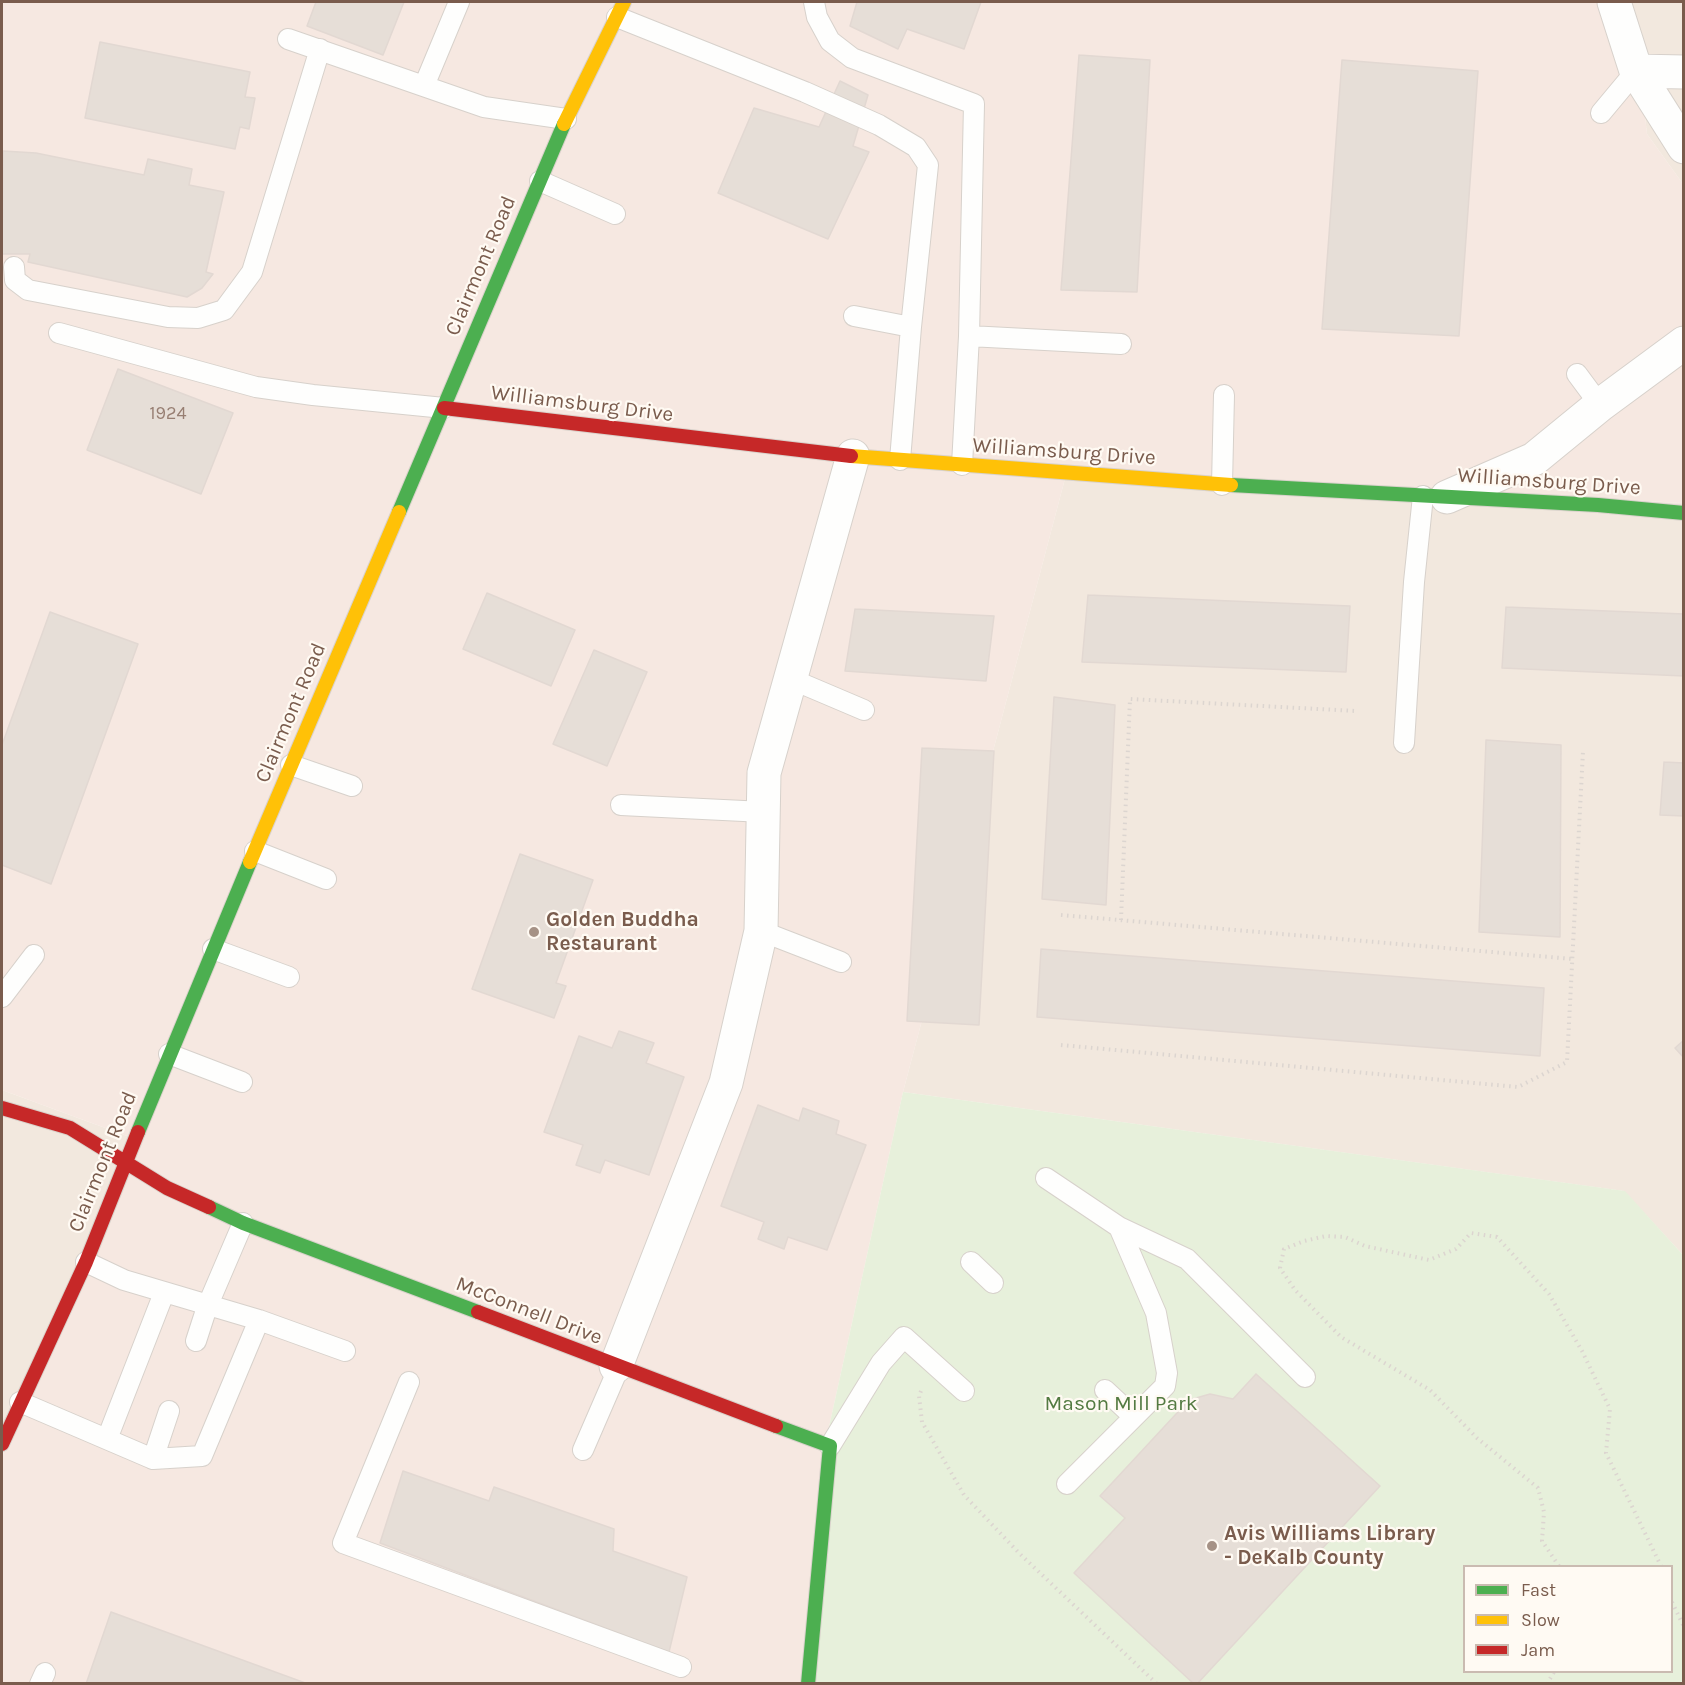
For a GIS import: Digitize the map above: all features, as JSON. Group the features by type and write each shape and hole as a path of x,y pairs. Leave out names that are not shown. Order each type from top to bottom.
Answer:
{"street":[{"path":"1614,2 1636,71 1683,147"},
{"name":"Clairmont Road","path":"2,1444 86,1262 213,948 566,119 621,9"},
{"path":"1636,71 1683,72"},
{"path":"1435,496 1534,459 1599,405 1683,343"},
{"name":"Williamsburg Drive","path":"444,408 800,452 1222,485 1598,505 1683,513"},
{"path":"617,1366 726,1083 762,931 764,773 853,456"},
{"name":"McConnell Drive","path":"2,1108 70,1128 167,1188 243,1223 830,1446"},
{"path":"808,1683 830,1446"}],"lane":[{"path":"424,86 459,2"},
{"path":"814,2 817,17 830,42 852,57 974,104 969,336 962,465"},
{"path":"621,9 879,125 916,147 928,165 900,460"},
{"path":"288,39 484,107 566,119"},
{"path":"14,267 15,280 27,290 168,317 198,318 224,310 252,272 320,50"},
{"path":"1601,113 1636,71"},
{"path":"540,181 615,214"},
{"path":"854,316 911,327"},
{"path":"59,333 256,387 444,408"},
{"path":"969,336 1121,344"},
{"path":"1577,374 1599,405"},
{"path":"1222,485 1224,395"},
{"path":"1404,743 1414,582 1435,496"},
{"path":"791,679 864,710"},
{"path":"291,765 352,786"},
{"path":"621,805 764,812"},
{"path":"255,851 326,879"},
{"path":"762,931 841,962"},
{"path":"213,948 289,977"},
{"path":"2,997 34,955"},
{"path":"169,1054 242,1082"},
{"path":"1046,1178 1119,1227 1187,1259 1305,1377"},
{"path":"196,1341 207,1306 243,1223"},
{"path":"1067,1484 1165,1386 1167,1373 1155,1313 1119,1227"},
{"path":"86,1262 124,1280 259,1320 345,1351"},
{"path":"971,1262 993,1283"},
{"path":"107,1439 164,1293"},
{"path":"20,1401 153,1459 202,1456 259,1320"},
{"path":"830,1446 881,1363 904,1337 964,1392"},
{"path":"583,1450 617,1366"},
{"path":"409,1382 343,1543 681,1667"},
{"path":"1105,1390 1134,1417"},
{"path":"153,1459 169,1411"}],"path":[{"path":"1121,920 1130,699 1356,711"},
{"path":"1061,1045 1518,1087 1567,1062 1584,751"},
{"path":"1061,915 1573,959"},
{"path":"1558,1565 1542,1541 1544,1512 1538,1488 1477,1438 1430,1390 1341,1337 1295,1290 1280,1268 1284,1250 1315,1238 1345,1237 1365,1246 1429,1260 1456,1249 1471,1233 1497,1237 1549,1294 1582,1351 1610,1409 1606,1453 1661,1565"},
{"path":"933,1363 919,1396 922,1422 964,1495 1019,1553 1157,1683"},
{"path":"1673,1606 1683,1627"}],"shaded area":[{"path":"2,2 1632,2 1647,134 1683,184 1683,503 1067,471 903,1092 825,1445 813,1683 2,1684 2,1457 138,1140 2,1090"},
{"path":"1632,2 1683,2 1683,184 1647,134"},
{"path":"1067,471 1683,503 1683,1255 1624,1191 903,1092"},
{"path":"2,1090 138,1140 2,1457"}],"green space":[{"name":"Mason Mill Park","path":"903,1092 1625,1191 1683,1255 1683,1683 813,1684 825,1445"}],"building":[{"path":"316,2 404,2 383,55 307,26"},
{"path":"857,2 981,2 964,49 907,29 898,49 850,26"},
{"path":"100,42 250,72 245,97 255,98 249,129 240,127 235,149 85,118"},
{"path":"1079,55 1150,60 1137,292 1061,290"},
{"path":"1342,60 1478,71 1459,336 1322,329"},
{"path":"840,81 868,95 853,146 869,152 828,239 718,193 754,108 819,127"},
{"path":"3,151 36,153 144,175 148,159 192,169 189,185 224,192 206,272 213,274 202,288 187,297 28,262 30,254 2,254"},
{"path":"118,369 233,413 201,494 87,450"},
{"path":"487,593 575,630 551,686 463,649"},
{"path":"1088,595 1350,606 1346,672 1082,662"},
{"path":"1506,607 1684,614 1684,676 1502,668"},
{"path":"855,609 994,616 986,681 845,671"},
{"path":"50,612 138,644 51,884 2,865 2,745"},
{"path":"594,650 647,672 607,766 553,744"},
{"path":"1054,697 1115,705 1106,905 1042,899"},
{"path":"1486,740 1561,745 1560,937 1479,932"},
{"path":"922,748 994,751 979,1025 907,1021"},
{"path":"1664,762 1684,763 1684,816 1660,815"},
{"name":"Golden Buddha Restaurant","path":"520,854 593,880 556,983 566,986 554,1018 472,989"},
{"path":"1041,949 1544,988 1540,1056 1037,1017"},
{"path":"619,1031 654,1043 646,1063 684,1077 649,1175 605,1160 600,1173 576,1165 583,1145 544,1132 579,1036 612,1048"},
{"path":"1684,1040 1684,1058 1675,1048"},
{"path":"758,1105 799,1121 803,1108 839,1121 836,1134 866,1145 827,1250 788,1237 784,1249 758,1239 764,1222 721,1206"},
{"name":"Avis Williams Library - DeKalb County","path":"1256,1374 1380,1486 1197,1684 1194,1684 1074,1573 1125,1518 1100,1496 1189,1400 1210,1394 1233,1399"},
{"path":"403,1471 489,1501 494,1487 614,1529 613,1551 687,1577 669,1652 380,1543"},
{"path":"111,1612 308,1684 86,1684"}],"traffic: fast":[{"path":"399,512 564,124"},
{"path":"1231,485 1598,505 1684,513"},
{"path":"138,1132 250,862"},
{"path":"209,1207 243,1223 478,1312"},
{"path":"776,1426 830,1446 808,1684"}],"traffic: slow":[{"path":"564,124 624,2"},
{"path":"851,456 1231,485"},
{"path":"250,862 399,512"}],"traffic: jam":[{"path":"444,408 851,456"},
{"path":"2,1108 70,1128 167,1188 209,1207"},
{"path":"2,1444 86,1262 138,1132"},
{"path":"478,1312 776,1426"}],"place":[{"name":"Golden Buddha Restaurant","path":"534,932"},
{"name":"Avis Williams Library - DeKalb County","path":"1212,1546"}]}
